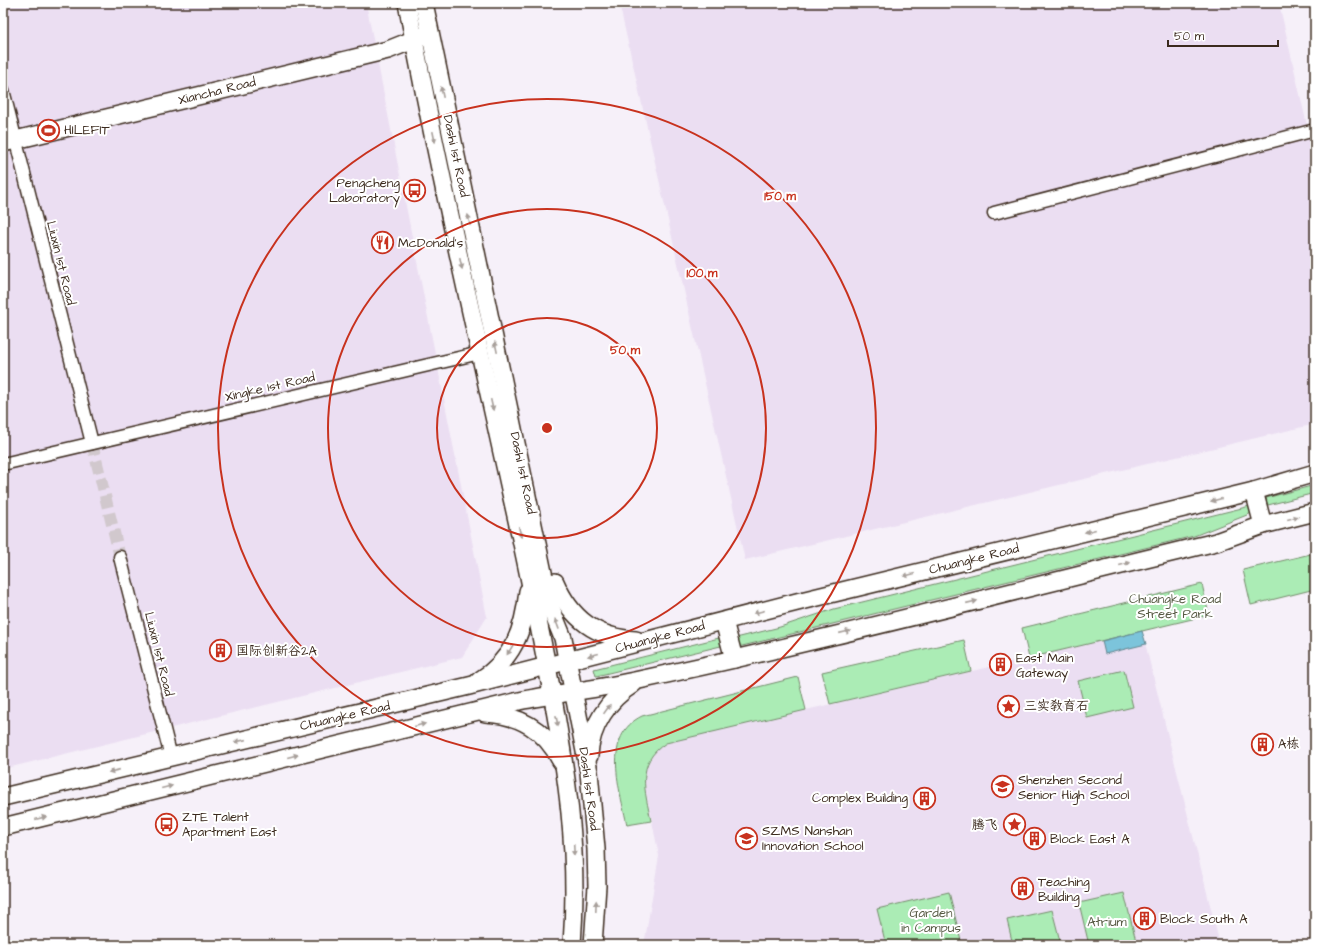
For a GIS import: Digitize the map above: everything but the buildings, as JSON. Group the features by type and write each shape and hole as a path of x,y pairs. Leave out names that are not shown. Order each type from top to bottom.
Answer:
{"main road":[{"name":"Dashi 1st Road","path":"407,3 480,352 529,573 568,784 575,861 572,945"},
{"name":"Dashi 1st Road","path":"424,3 550,606 563,638 572,691 589,772 596,849 597,886 593,945"},
{"name":"Xiancha Road","path":"9,141 388,50 430,34"},
{"name":"Chuangke Road","path":"3,797 469,686 724,621 1254,491 1315,473"},
{"path":"1254,491 1263,525"},
{"name":"Chuangke Road","path":"3,827 471,713 572,691 600,688 640,680 734,659 1216,542 1263,525 1315,512"},
{"path":"469,686 495,669 510,653 525,615 529,573"},
{"path":"550,606 554,582 568,607 588,626 615,638 649,640"},
{"path":"724,621 734,659"},
{"path":"589,772 590,743 599,720 620,693 640,680"},
{"path":"471,713 492,713 511,716 526,722 539,730 556,752 568,784"}],"street":[{"name":"Liuxin 1st Road","path":"3,90 9,141 92,443"},
{"path":"994,213 1315,130"},
{"path":"480,352 509,410"},
{"name":"Xingke 1st Road","path":"3,464 480,352"},
{"name":"Liuxin 1st Road","path":"120,557 171,758"}],"shaded area":[{"path":"3,3 366,3 487,617 462,657 3,769"},
{"path":"619,3 1279,3 1315,160 1315,424 745,560"},
{"name":"Shenzhen Second Senior High School","path":"1142,631 1220,945 644,945 659,856 644,782 645,770 655,750 666,743"}],"green space":[{"path":"1315,485 1315,493 1268,505 1266,498"},
{"path":"1250,506 1252,513 1194,536 738,647 736,638 780,627 834,609"},
{"name":"Chuangke Road Street Park","path":"1315,553 1315,589 1251,605 1243,570"},
{"name":"Chuangke Road Street Park","path":"1202,584 1209,615 1029,658 1022,628"},
{"path":"723,637 725,645 596,676 594,669"},
{"path":"964,640 971,671 830,704 822,672"},
{"path":"1124,670 1133,707 1087,718 1078,681"},
{"path":"798,677 806,710 666,743 656,751 650,759 646,769 645,778 646,799 651,821 627,825 616,765 617,750 621,737 629,725 642,716"},
{"name":"Garden in Campus","path":"949,892 962,945 886,945 877,909"},
{"name":"Atrium","path":"1124,893 1137,945 1089,945 1079,903"},
{"name":"Atrium","path":"1052,910 1061,945 1013,945 1007,920"}],"water":[{"path":"1142,631 1146,644 1105,654 1102,641"}],"tunnel":[{"path":"92,443 120,557"}],"place":[{"name":"HILEFIT","path":"49,130"},
{"name":"Pengcheng Laboratory","path":"415,190"},
{"name":"McDonald's","path":"383,243"},
{"name":"国际创新谷2A","path":"220,651"},
{"name":"East Main Gateway","path":"1000,665"},
{"name":"三实教育石","path":"1009,706"},
{"name":"A栋","path":"1263,744"},
{"name":"Shenzhen Second Senior High School","path":"1002,787"},
{"name":"Complex Building","path":"924,798"},
{"name":"ZTE Talent Apartment East","path":"166,824"},
{"name":"腾飞","path":"1014,825"},
{"name":"SZMS Nanshan Innovation School","path":"746,838"},
{"name":"Block East A","path":"1034,839"},
{"name":"Teaching Building","path":"1023,889"},
{"name":"Block South A","path":"1144,919"}]}
